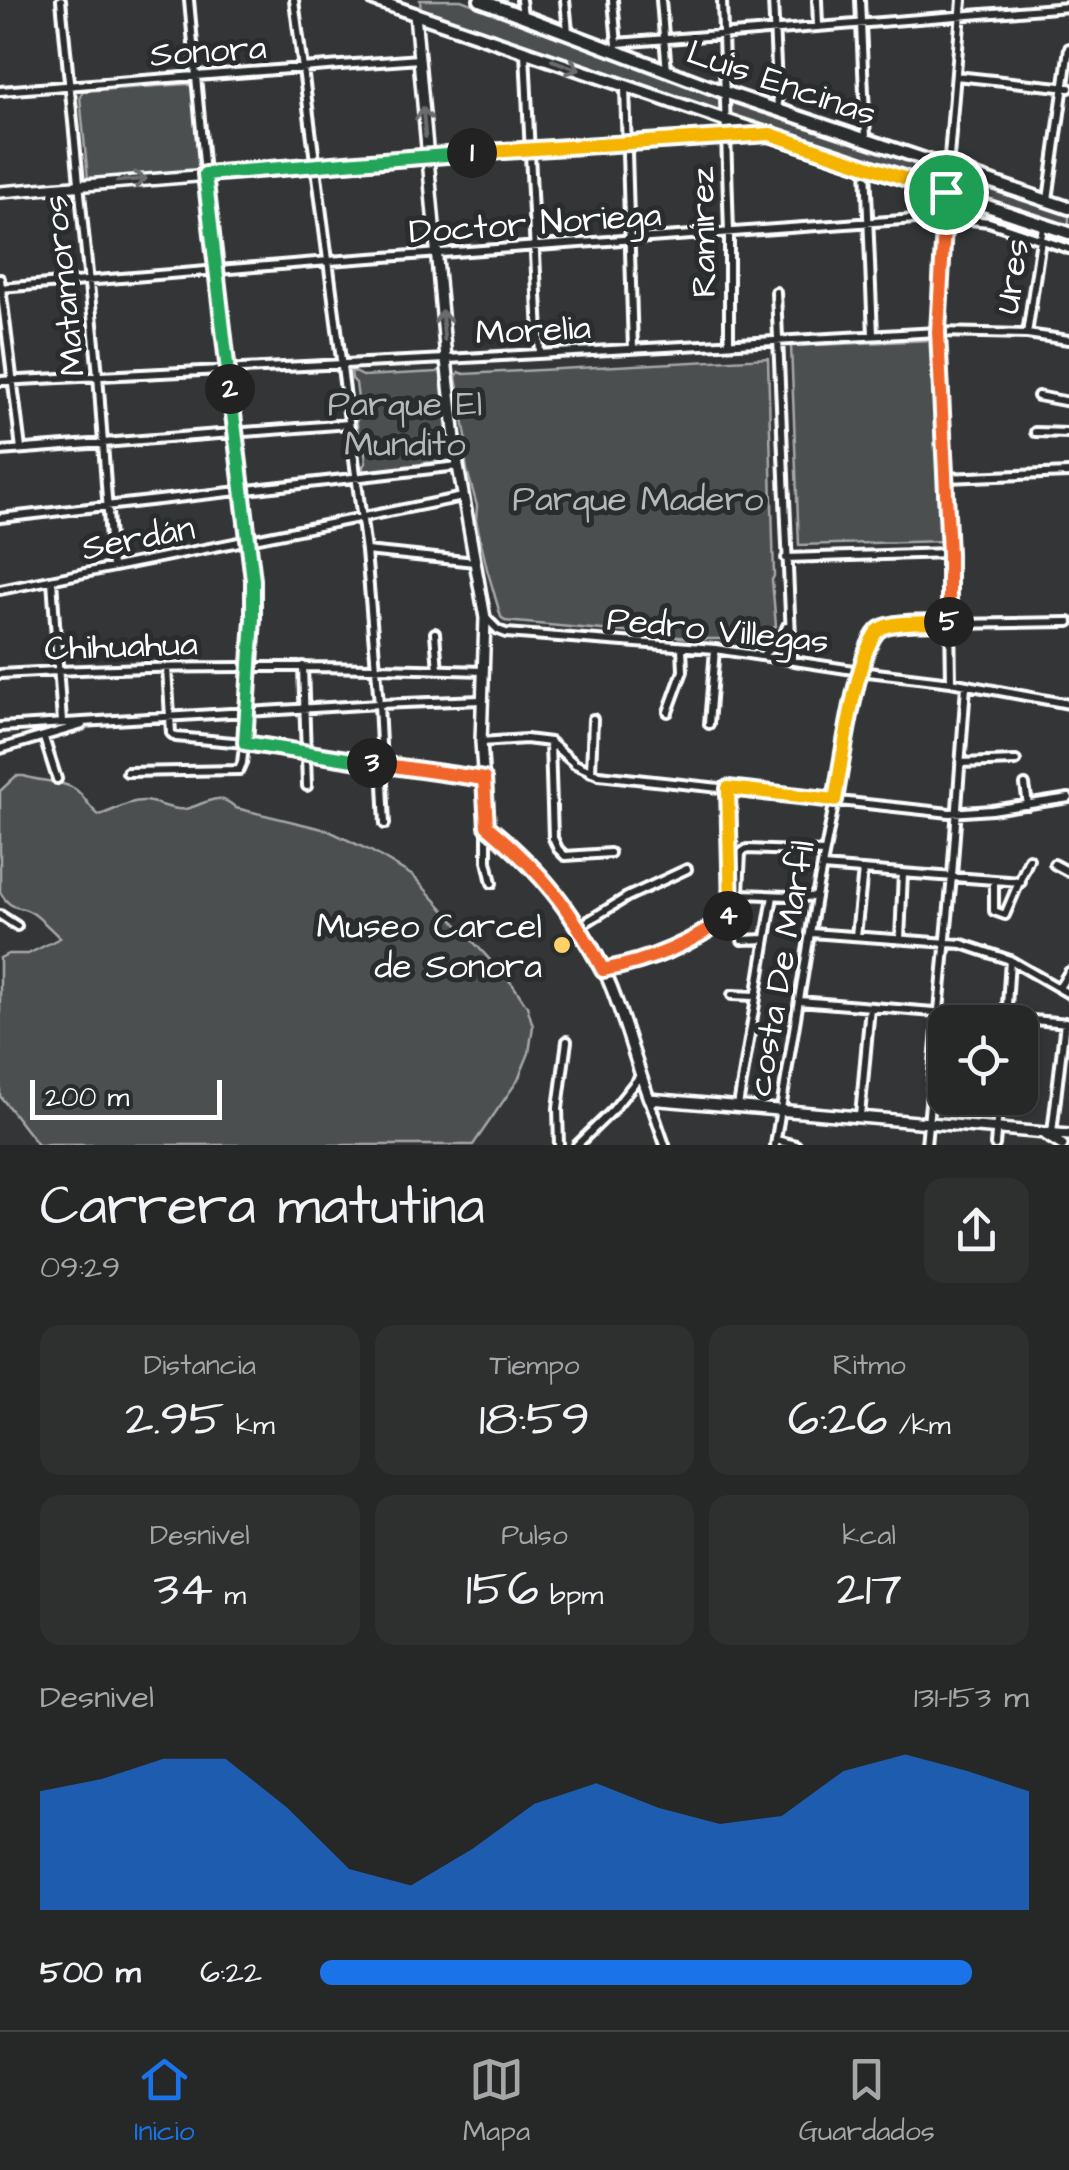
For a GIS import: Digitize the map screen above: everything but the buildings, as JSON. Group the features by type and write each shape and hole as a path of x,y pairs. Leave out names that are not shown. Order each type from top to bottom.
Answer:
{"main road":[{"path":"374,0 1069,233"},
{"path":"413,0 415,14"},
{"name":"Luis Encinas","path":"480,0 618,48 667,72 1069,208"}],"street":[{"name":"Matamoros","path":"61,0 98,375 112,568"},
{"path":"127,772 239,770 248,712 253,580 188,0"},
{"path":"294,0 366,552 385,824"},
{"path":"522,0 523,16"},
{"path":"565,0 568,32"},
{"path":"613,0 618,48 723,34 1069,7"},
{"path":"661,0 667,72"},
{"name":"Ramirez","path":"722,0 729,343"},
{"path":"773,0 778,110"},
{"path":"817,0 818,26"},
{"path":"860,0 866,140"},
{"path":"951,682 938,332 962,0"},
{"path":"415,14 458,466 485,618 481,742 487,861 492,883"},
{"name":"Ures","path":"1048,201 1069,48"},
{"path":"525,51 540,354"},
{"name":"Sonora","path":"0,91 419,60"},
{"path":"956,76 1066,88"},
{"path":"625,85 634,349"},
{"path":"0,192 530,149 770,134"},
{"path":"866,166 872,335"},
{"path":"989,222 993,207"},
{"name":"Doctor Noriega","path":"0,288 328,260 944,217 989,222 1069,249"},
{"name":"Ures","path":"1027,334 1044,224"},
{"path":"0,279 21,449"},
{"path":"776,292 792,660"},
{"name":"Morelia","path":"0,380 938,332 1027,334 1069,340"},
{"path":"1038,396 1069,402"},
{"path":"0,451 349,424"},
{"path":"1036,432 1069,433"},
{"path":"0,518 458,466"},
{"path":"946,478 1069,473"},
{"name":"Serdán","path":"0,590 463,497"},
{"path":"366,552 474,562"},
{"path":"786,558 949,553"},
{"path":"52,580 62,722"},
{"name":"Pedro Villegas","path":"485,618 506,633 763,655 951,682 1069,704"},
{"path":"763,655 784,636 790,620"},
{"path":"949,622 1069,622"},
{"name":"costa De Marfil","path":"776,1142 824,852 860,671 873,637 881,628 949,622"},
{"path":"436,634 438,670"},
{"path":"668,712 683,671 682,647"},
{"path":"709,724 715,649"},
{"name":"Chihuahua","path":"0,674 249,666 482,671"},
{"path":"303,666 307,786"},
{"path":"166,668 171,733 176,737 245,743 484,779"},
{"path":"939,1005 966,686"},
{"path":"0,727 481,700"},
{"path":"591,772 593,720"},
{"path":"0,749 93,722"},
{"path":"44,738 57,779"},
{"path":"481,742 550,742 591,772 956,813 1069,798"},
{"path":"550,742 553,838 558,850 566,856 610,853"},
{"path":"960,762 1016,760"},
{"path":"1026,785 1028,804"},
{"path":"603,970 668,952 728,916 728,788"},
{"path":"487,826 527,860 580,926 619,1008 666,1145"},
{"path":"816,897 744,895 739,891 743,850 824,852"},
{"path":"994,880 994,911 1002,916 1007,914 1029,860"},
{"path":"1054,864 1069,872"},
{"path":"822,868 1021,882"},
{"path":"580,926 626,897 687,869"},
{"path":"856,936 863,870"},
{"path":"900,940 903,874"},
{"path":"738,1106 773,896"},
{"path":"0,915 16,926"},
{"path":"811,933 962,944 1010,960 1069,994"},
{"path":"742,940 766,939"},
{"path":"1007,1005 1010,960"},
{"path":"1059,988 1069,972"},
{"path":"732,995 756,996"},
{"path":"799,1001 928,1011"},
{"path":"860,1116 870,1007"},
{"path":"1038,1022 1067,1023 1049,1134"},
{"path":"559,1145 558,1108 567,1041"},
{"path":"577,1145 641,1076"},
{"path":"649,1099 1069,1135"},
{"path":"926,1145 929,1115"},
{"path":"995,1145 998,1115"},
{"path":"1049,1134 1062,1145"},
{"path":"776,1142 796,1145"}],"green space":[{"path":"420,0 461,0 721,96 721,113 421,12"},
{"path":"188,84 192,87 199,167 195,171 88,179 80,97 83,91"},
{"path":"730,99 948,173 945,187 730,115"},
{"path":"955,175 1069,214 1069,230 952,190"},
{"path":"933,340 944,541 799,545 791,346"},
{"name":"Parque Madero","path":"768,358 776,626 754,643 505,621 501,617 467,470 456,377 459,372"},
{"name":"Parque El Mundito","path":"443,368 452,464 425,463 422,468 364,471 363,436 358,434 356,416 360,416 351,370 363,376 437,372"},
{"path":"16,776 69,786 99,815 139,801 180,809 223,800 236,808 327,830 413,876 513,985 527,1006 533,1026 529,1053 518,1080 473,1145 38,1145 0,1096 0,958 28,954 60,938 34,914 9,903 0,892 0,791"}],"place":[{"name":"Museo Carcel de Sonora","path":"562,945"}],"route":[{"path":"770,134 946,192 938,332 949,622 893,625 881,628 873,637 862,660 835,800 728,788 728,916 687,944 642,962 603,970 567,907 527,860 487,826 484,779 245,743 253,580 205,174 770,134"}]}
